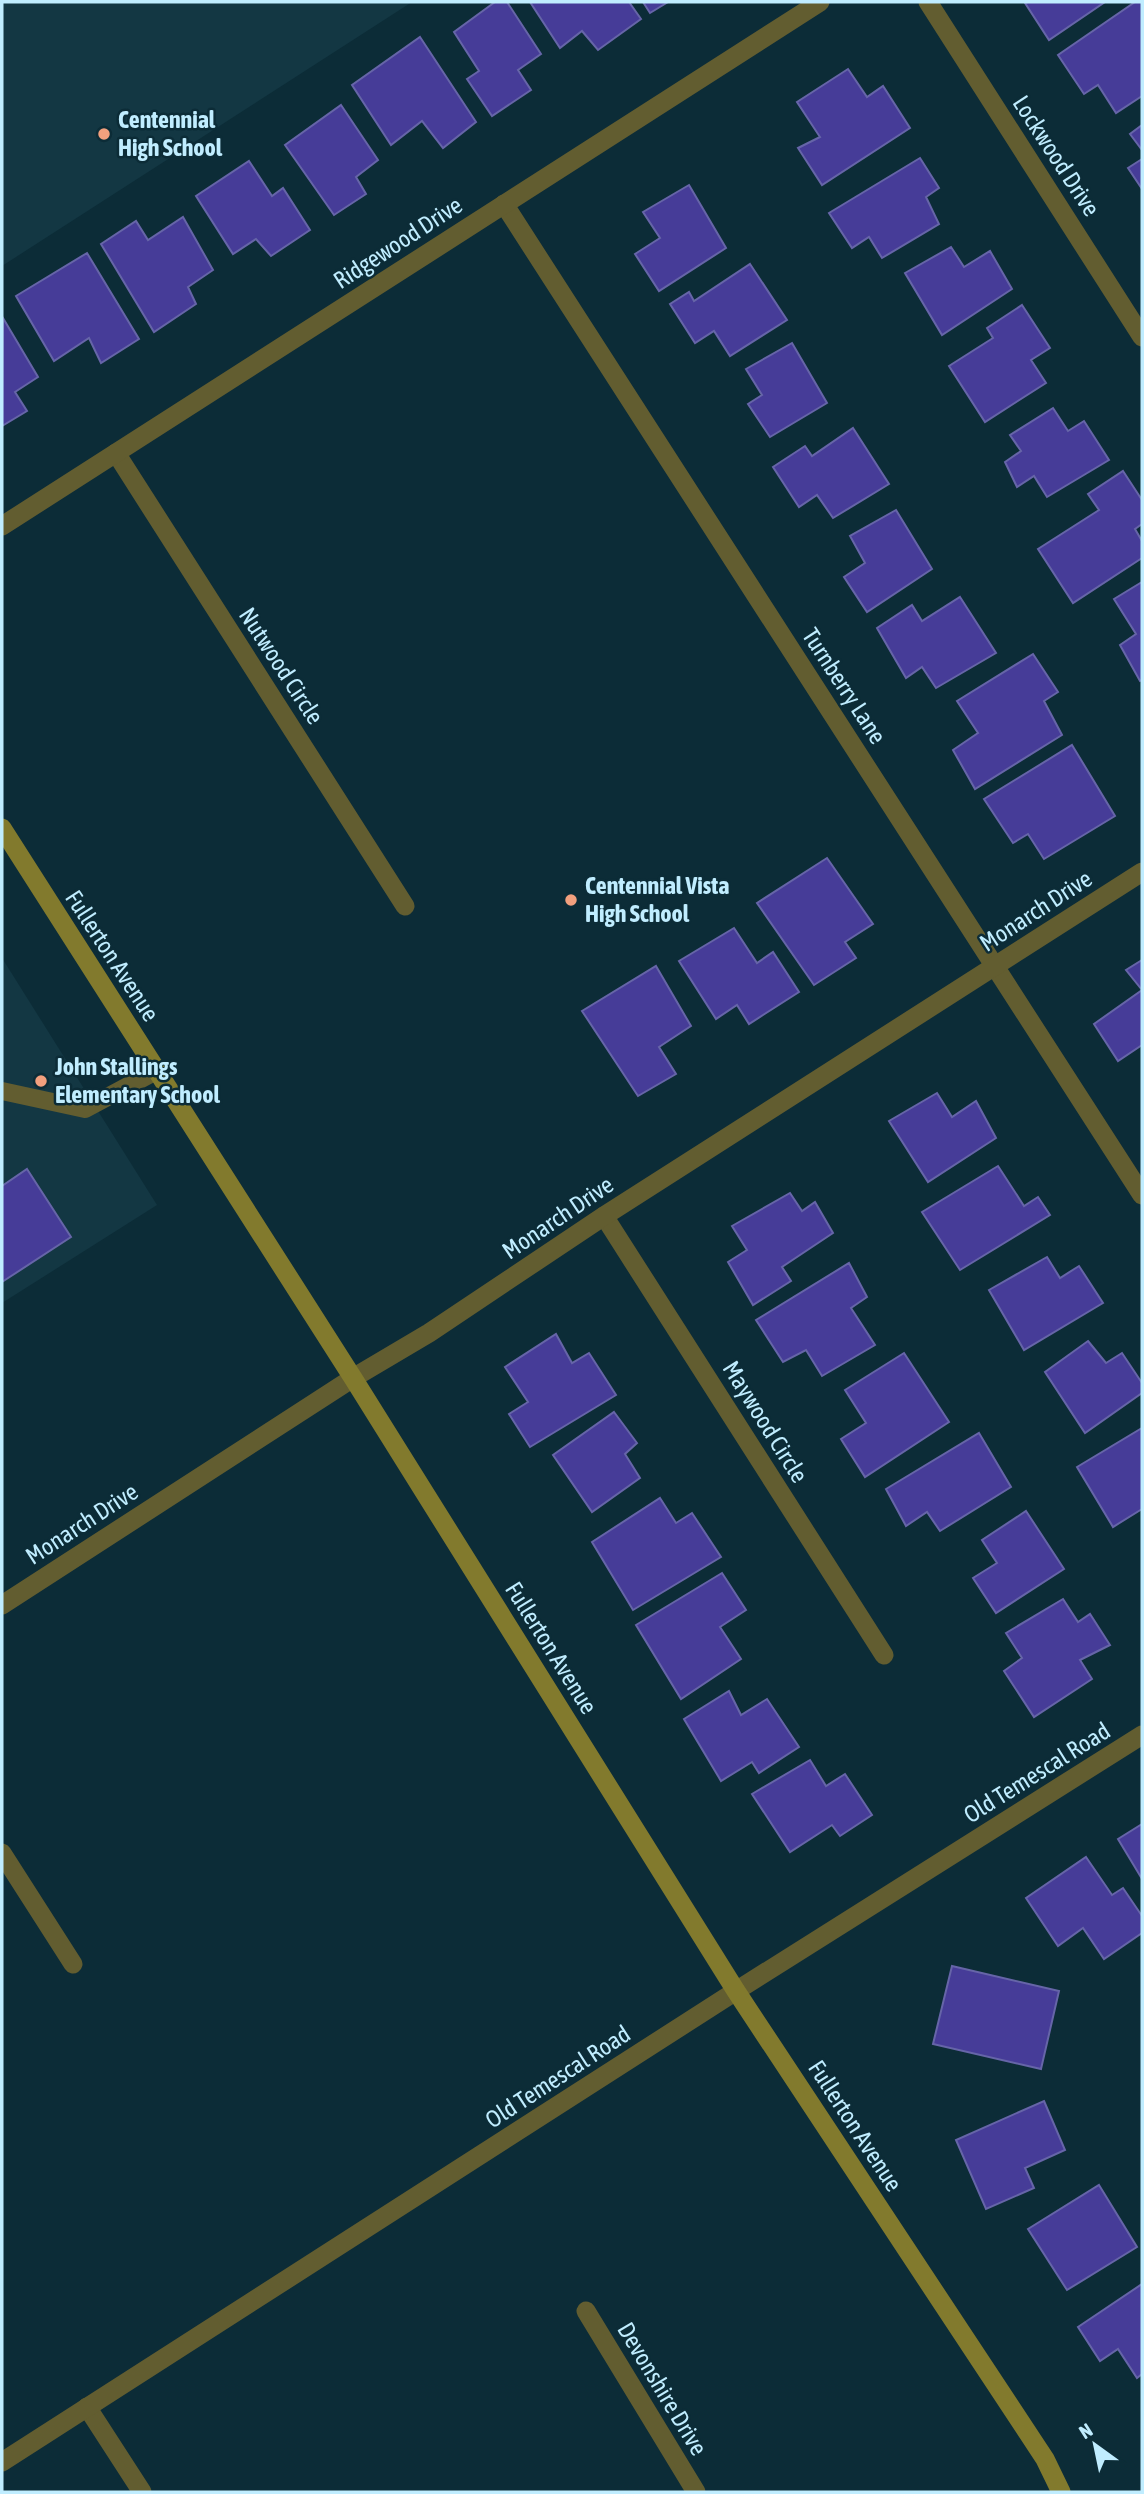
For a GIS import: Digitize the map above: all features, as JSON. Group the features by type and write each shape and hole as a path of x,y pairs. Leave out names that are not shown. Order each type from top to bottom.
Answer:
{"main road":[{"name":"Fullerton Avenue","path":"2,828 353,1378 736,1992 1045,2459 1061,2492"}],"street":[{"name":"Ridgewood Drive","path":"2,526 820,2"},
{"name":"Lockwood Drive","path":"928,2 1142,337"},
{"name":"Turnberry Lane","path":"504,204 1142,1195"},
{"name":"Nutwood Circle","path":"116,453 405,906"},
{"name":"Monarch Drive","path":"2,1605 353,1378 429,1333 604,1216 1142,872"},
{"name":"Maywood Circle","path":"604,1216 884,1655"},
{"name":"Old Temescal Road","path":"2,2462 1142,1735"},
{"path":"2,1853 73,1964"},
{"name":"Devonshire Drive","path":"586,2311 696,2492"},
{"path":"87,2407 142,2492"}],"lane":[{"path":"2,1091 85,1109 156,1071"}],"shaded area":[{"name":"Centennial High School","path":"2,2 412,2 2,266"},
{"name":"John Stallings Elementary School","path":"2,958 157,1205 2,1303"}],"building":[{"path":"495,2 507,2 541,54 518,70 531,90 492,116 467,79 479,71 454,32"},
{"path":"530,2 629,2 641,19 598,50 582,31 560,48"},
{"path":"643,2 668,2 650,13"},
{"path":"1105,2 1049,40 1025,3"},
{"path":"1135,2 1142,2 1142,96 1116,113 1098,85 1084,94 1058,55"},
{"path":"420,37 476,122 443,148 422,121 391,145 352,85"},
{"path":"848,69 867,97 883,86 910,128 822,185 798,148 820,137 797,102"},
{"path":"341,105 378,160 356,177 366,194 334,215 285,145"},
{"path":"1142,125 1142,150 1130,134"},
{"path":"920,158 939,188 926,197 939,224 882,258 869,237 852,248 829,213"},
{"path":"1142,159 1142,189 1128,168"},
{"path":"249,161 272,196 283,188 310,230 271,256 256,239 233,254 196,196"},
{"path":"689,185 726,248 659,291 635,254 660,238 643,212"},
{"path":"183,217 213,270 188,287 196,304 154,332 101,244 136,221 148,240"},
{"path":"951,247 964,267 990,251 1012,289 942,335 905,273"},
{"path":"87,253 139,339 101,363 89,338 54,361 16,296"},
{"path":"750,264 787,320 730,356 714,331 695,343 670,304 689,292 694,301"},
{"path":"1022,305 1050,348 1031,360 1046,383 985,422 949,366 993,338 987,328"},
{"path":"3,318 38,377 15,392 27,411 2,426"},
{"path":"792,343 827,403 770,437 748,404 762,395 746,369"},
{"path":"1053,408 1068,431 1084,421 1109,460 1047,497 1034,476 1017,487 1005,462 1021,451 1010,435"},
{"path":"853,428 889,484 833,518 817,495 799,507 773,467 805,446 812,456"},
{"path":"1123,471 1142,500 1142,524 1135,529 1142,541 1142,558 1073,603 1038,549 1099,510 1088,494"},
{"path":"896,510 932,569 867,612 844,577 865,563 850,536"},
{"path":"1142,582 1140,681 1120,645 1136,634 1114,599"},
{"path":"960,597 996,653 936,688 922,667 906,678 877,628 912,605 922,621"},
{"path":"1033,654 1058,692 1044,701 1062,735 975,789 953,750 978,733 957,701"},
{"path":"1072,745 1115,816 1044,859 1028,834 1013,843 984,799"},
{"path":"827,858 873,924 845,942 856,958 814,985 757,903"},
{"path":"734,928 757,963 773,952 799,992 749,1024 737,1005 716,1019 679,961"},
{"path":"1142,960 1142,990 1126,970"},
{"path":"656,966 691,1026 659,1047 676,1074 638,1096 582,1011"},
{"path":"1142,990 1142,1045 1118,1061 1094,1024"},
{"path":"937,1093 952,1117 976,1101 996,1138 928,1182 889,1121"},
{"path":"998,1166 1024,1206 1038,1197 1050,1215 960,1270 922,1212"},
{"path":"27,1169 71,1237 2,1282 2,1186"},
{"path":"790,1193 802,1211 815,1202 833,1233 782,1267 791,1281 753,1305 728,1262 747,1250 732,1226"},
{"path":"1047,1257 1060,1278 1079,1266 1103,1303 1024,1350 989,1290"},
{"path":"849,1263 867,1297 851,1308 875,1345 822,1376 806,1350 783,1362 756,1320"},
{"path":"556,1334 572,1363 589,1353 616,1395 530,1447 509,1414 528,1402 505,1367"},
{"path":"1088,1341 1106,1363 1122,1353 1142,1383 1142,1393 1085,1433 1045,1372"},
{"path":"904,1353 949,1422 865,1477 841,1439 866,1423 845,1390"},
{"path":"614,1412 637,1443 625,1454 640,1478 592,1512 553,1455"},
{"path":"1142,1428 1142,1509 1113,1527 1077,1467"},
{"path":"979,1433 1011,1487 940,1531 927,1512 906,1526 886,1489"},
{"path":"660,1498 676,1523 692,1513 721,1557 633,1610 592,1542"},
{"path":"1026,1511 1064,1569 996,1613 973,1578 997,1563 982,1540"},
{"path":"722,1573 746,1610 720,1627 741,1659 681,1699 636,1625"},
{"path":"1063,1599 1078,1622 1090,1614 1110,1645 1080,1660 1092,1679 1034,1717 1004,1671 1022,1658 1006,1633"},
{"path":"729,1691 741,1715 767,1699 799,1747 759,1773 752,1762 721,1781 684,1719"},
{"path":"810,1760 826,1786 845,1774 872,1815 840,1836 832,1825 790,1852 752,1794"},
{"path":"1142,1824 1142,1879 1118,1839"},
{"path":"1086,1857 1112,1895 1123,1888 1142,1916 1142,1933 1104,1959 1083,1928 1058,1946 1026,1898"},
{"path":"952,1966 1059,1991 1041,2069 933,2044"},
{"path":"1044,2101 1065,2150 1025,2168 1034,2188 986,2209 956,2140"},
{"path":"1099,2185 1137,2247 1067,2290 1028,2229"},
{"path":"1142,2284 1142,2374 1137,2378 1118,2349 1100,2361 1078,2327"}],"place":[{"name":"Centennial High School","path":"104,134"},
{"name":"Centennial Vista High School","path":"571,900"},
{"name":"John Stallings Elementary School","path":"41,1081"}]}
